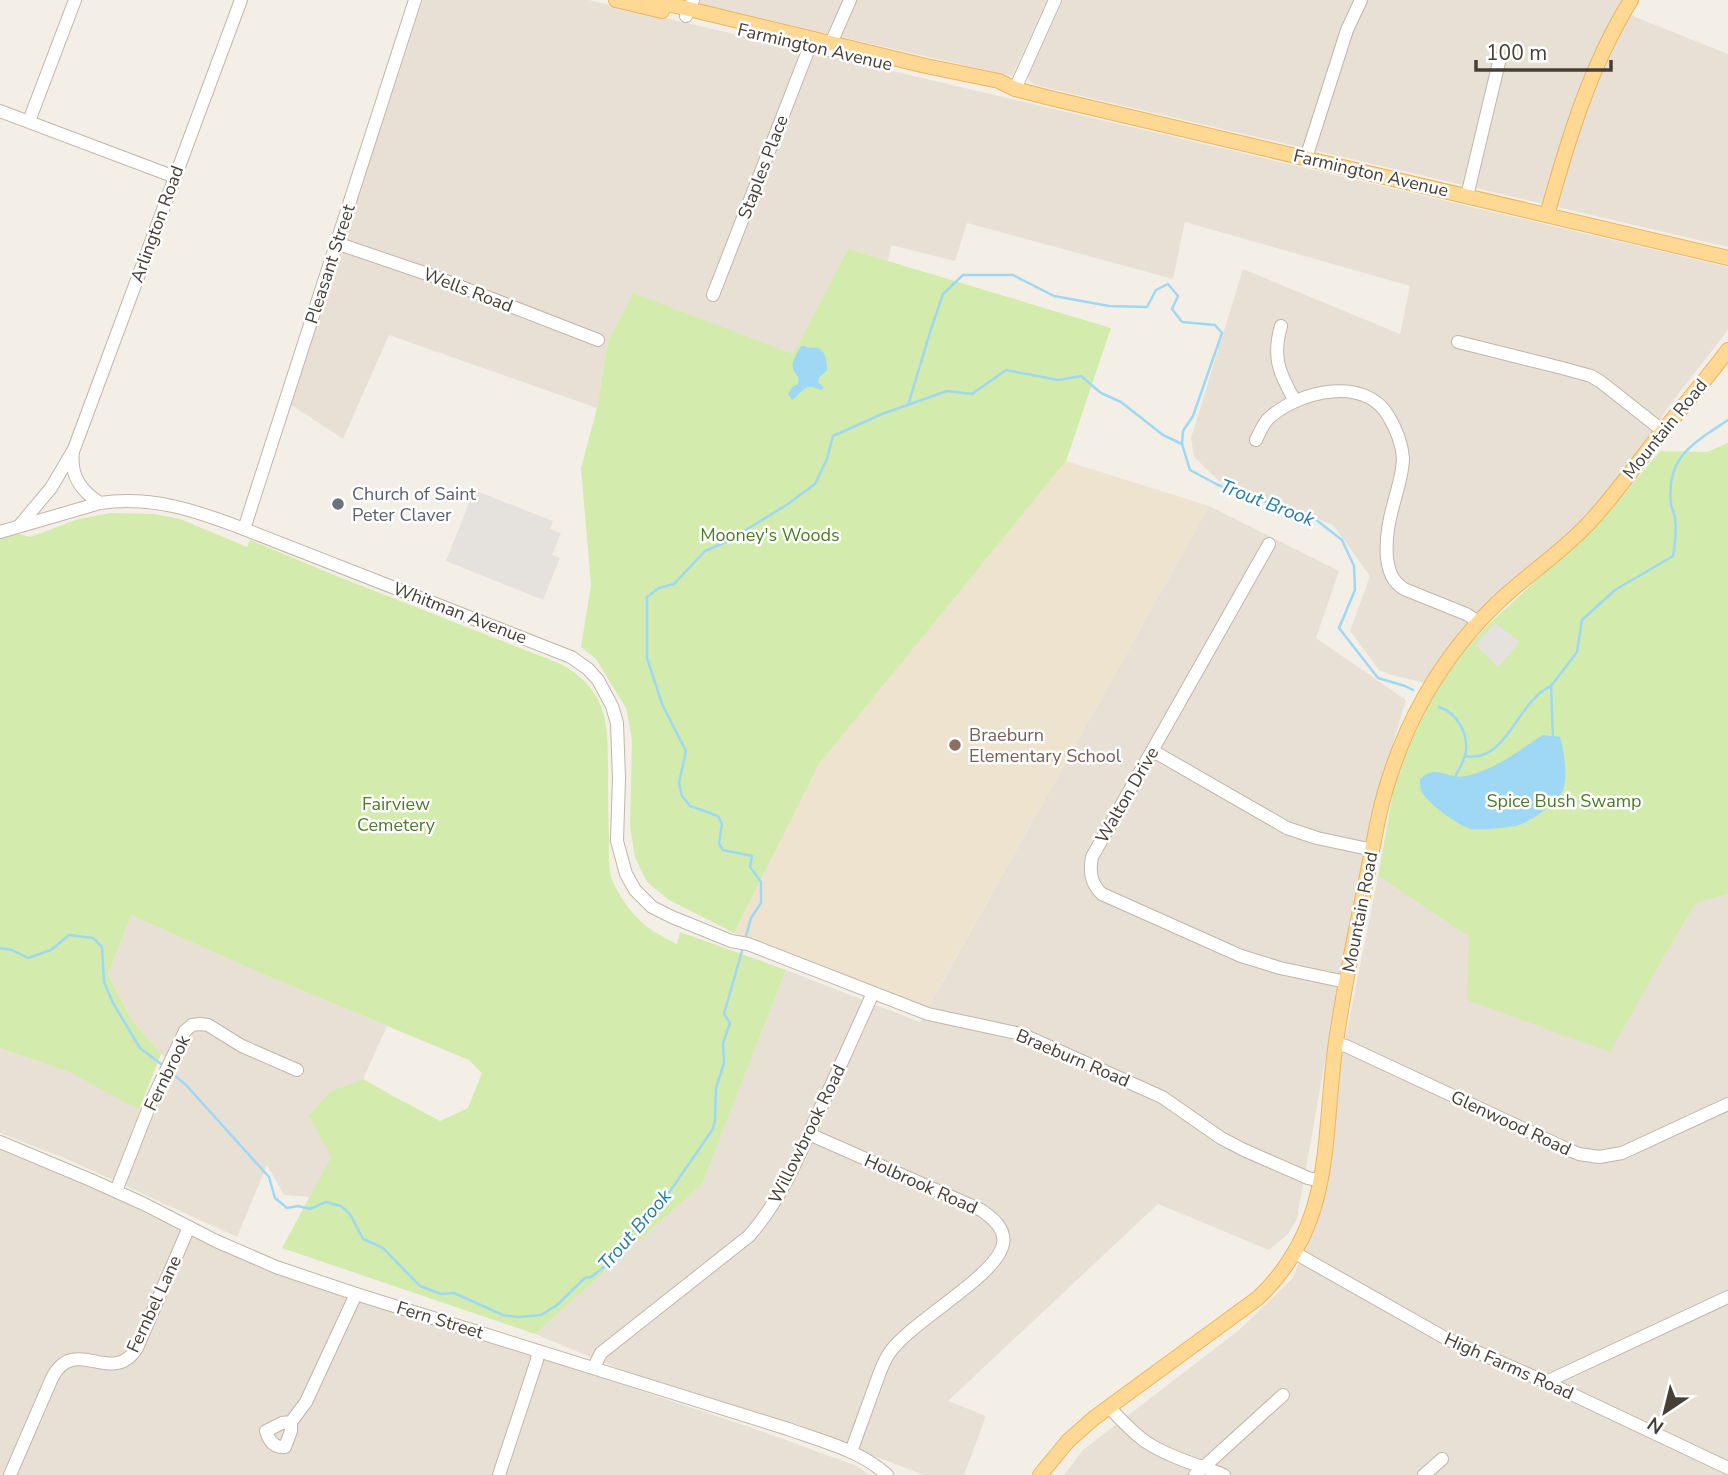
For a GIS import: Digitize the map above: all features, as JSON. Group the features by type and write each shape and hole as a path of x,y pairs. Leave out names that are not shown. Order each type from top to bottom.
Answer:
{"main road":[{"name":"Farmington Avenue","path":"616,0 689,8"},
{"name":"Farmington Avenue","path":"651,0 811,42 999,81 1014,89 1728,258"},
{"path":"1547,215 1584,94 1631,0"},
{"name":"Mountain Road","path":"1040,1475 1068,1441 1109,1406 1258,1298 1276,1280 1295,1253 1311,1217 1321,1181 1336,1044 1346,982 1385,790 1417,709 1460,643 1506,595 1586,526 1728,350"}],"street":[{"path":"29,121 75,0"},
{"name":"Arlington Road","path":"18,527 46,495 74,449 242,0"},
{"name":"Pleasant Street","path":"244,529 415,0"},
{"path":"830,46 850,0"},
{"path":"1014,89 1055,0"},
{"path":"1306,158 1347,30 1361,0"},
{"name":"Staples Place","path":"713,295 811,42"},
{"path":"1467,196 1500,58"},
{"path":"0,111 175,177"},
{"name":"Wells Road","path":"336,243 433,276 598,340"},
{"path":"1280,326 1277,362 1295,401"},
{"path":"1458,342 1591,376 1663,430"},
{"path":"1256,440 1262,426 1270,418 1295,401 1318,393 1349,392 1377,404 1388,416 1403,457 1402,473 1387,532 1386,549 1391,576 1404,589 1479,622"},
{"name":"Arlington Road","path":"74,449 72,467 77,480 84,491 100,503"},
{"name":"Whitman Avenue","path":"0,532 116,500 165,504 208,515 571,657 588,669 605,691 617,723 617,841 626,874 635,890 652,907 731,942"},
{"name":"Walton Drive","path":"1269,544 1092,858 1090,873 1102,894 1241,956 1280,968 1346,982"},
{"path":"1153,751 1287,828 1317,838 1373,850"},
{"name":"Braeburn Road","path":"731,942 748,944 928,1014 1021,1034 1162,1097 1221,1138 1244,1150 1321,1181"},
{"name":"Willowbrook Road","path":"594,1367 601,1353 750,1236 775,1203 873,993"},
{"name":"Fernbrook","path":"116,1191 151,1102 185,1031 192,1025 208,1025 242,1046 297,1070"},
{"name":"Glenwood Road","path":"1336,1044 1346,1046 1567,1149 1589,1156 1611,1156 1632,1150 1728,1104"},
{"name":"Holbrook Road","path":"809,1134 981,1210 999,1225 1003,1235 1000,1252 988,1268 910,1331 892,1349 881,1367 851,1452"},
{"name":"Fern Street","path":"0,1142 116,1191 276,1267 788,1429 851,1452 887,1475"},
{"name":"Fernbel Lane","path":"10,1475 52,1378 60,1366 75,1359 118,1364 133,1355 189,1227"},
{"name":"High Farms Road","path":"1295,1253 1447,1339 1546,1382 1728,1468"},
{"path":"290,1422 306,1402 356,1294"},
{"path":"1546,1382 1728,1297"},
{"path":"499,1475 538,1351"},
{"path":"1199,1471 1283,1395"},
{"path":"1109,1406 1133,1432 1158,1449 1199,1471 1224,1475"},
{"path":"1424,1475 1442,1459"}],"shaded area":[{"path":"423,0 589,0 1728,267 1728,330 1666,410 1648,440 1613,485 1567,535 1498,594 1425,683 1379,670 1350,631 1370,576 1333,525 1219,481 1194,457 1191,438 1243,269 1400,334 1410,286 1185,222 1173,279 967,223 955,261 891,245 888,261 848,249 793,355 633,294 608,341 597,408 389,335 343,439 290,404"},
{"path":"678,0 1047,0 1012,76"},
{"path":"1063,0 1623,0 1618,10 1728,54 1728,247 1035,85 1029,80 1029,75"},
{"name":"Braeburn Elementary School","path":"1066,461 1209,506 927,1009 734,933 819,764"},
{"path":"474,490 553,521 550,529 561,533 552,555 560,558 543,600 446,561"},
{"path":"1209,506 1339,571 1316,638 1406,700 1377,797 1334,1010 1297,1219 1288,1234 1269,1250 1158,1204 948,1401 986,1416 964,1475 924,1475 775,1418 622,1370 535,1334 702,1184 786,970 920,1022"},
{"path":"1495,623 1520,642 1498,667 1475,645"},
{"path":"1378,876 1469,937 1660,963 1696,903 1728,894 1728,1475 1064,1475 1083,1450 1239,1330 1292,1279 1321,1209 1328,1179 1340,1065"},
{"path":"131,915 387,1026 363,1079 331,1091 331,1157 310,1197 284,1195 267,1165 237,1237 69,1160 0,1133 0,1048 71,1073 153,1117 177,1066 161,1054 132,1020 108,975"},
{"path":"0,1149 89,1185 229,1254 276,1274 558,1363 752,1428 857,1466 869,1475 0,1475"}],"green space":[{"name":"Mooney's Woods","path":"848,249 1111,328 1066,461 819,764 734,933 669,900 647,882 635,857 630,827 632,740 626,708 596,659 581,647 591,585 581,468 597,408 608,341 633,293 793,354"},
{"name":"Spice Bush Swamp","path":"1728,443 1728,894 1696,903 1610,1052 1467,1000 1469,937 1378,876 1397,771 1434,694 1463,652 1488,625 1591,530 1660,451 1707,452"},
{"name":"Fairview Cemetery","path":"111,513 154,514 180,519 247,547 250,540 561,664 576,674 596,696 605,722 611,878 625,903 647,927 677,944 680,932 786,970 702,1184 535,1334 282,1248 331,1157 309,1116 331,1091 363,1079 440,1121 468,1108 482,1073 469,1060 260,973 131,915 108,975 132,1020 161,1054 139,1110 71,1073 0,1048 0,537 16,533 30,537 79,519"}],"water":[{"path":"801,346 818,348 824,353 827,370 818,382 824,388 821,390 808,387 792,400 788,394 792,387 798,384 793,362"},
{"path":"1543,735 1560,737 1565,764 1563,790 1549,806 1522,824 1494,829 1467,827 1436,807 1421,789 1420,779 1426,774 1437,772 1460,777 1477,773 1506,759"}],"waterway":[{"name":"Trout Brook","path":"909,402 943,294 963,275 1013,275 1054,296 1109,306 1147,307 1156,290 1168,284 1178,296 1172,309 1182,322 1215,325 1222,333 1193,416 1183,431 1182,444"},
{"name":"Trout Brook","path":"746,936 751,918 761,903 761,882 750,867 752,856 723,850 719,844 722,824 718,816 690,806 682,796 679,783 686,751 662,704 647,658 647,597 659,588 674,584 705,551 728,541 815,484 827,459 833,436 882,414 947,391 972,394 1006,370 1058,380 1081,376 1101,393 1121,402 1163,435 1182,444 1190,470 1218,485 1315,519 1342,540 1354,566 1355,590 1339,628 1378,678 1413,690"},
{"name":"Trout Brook","path":"1553,738 1551,686 1577,652 1582,620 1615,590 1673,556 1676,528 1671,503 1673,473 1685,452 1728,420"},
{"path":"1465,756 1479,756 1491,751 1502,741 1529,704 1551,686"},
{"name":"Trout Brook","path":"1439,707 1456,719 1465,737 1465,755 1455,777"},
{"name":"Trout Brook","path":"0,948 12,950 28,958 51,950 69,935 93,938 102,947 104,982 113,1003 140,1048 161,1064"},
{"name":"Trout Brook","path":"173,1074 269,1177 275,1198 287,1208 298,1206 310,1209 326,1202 341,1206 350,1214 363,1239 383,1248 420,1286 441,1294 454,1293 503,1315 541,1315 557,1305 585,1278 591,1277 612,1261 622,1241 657,1210 713,1129 716,1088 724,1063 723,1043 730,1023 724,1014 742,951"}],"place":[{"name":"Church of Saint Peter Claver","path":"338,504"},
{"name":"Braeburn Elementary School","path":"955,745"}]}
